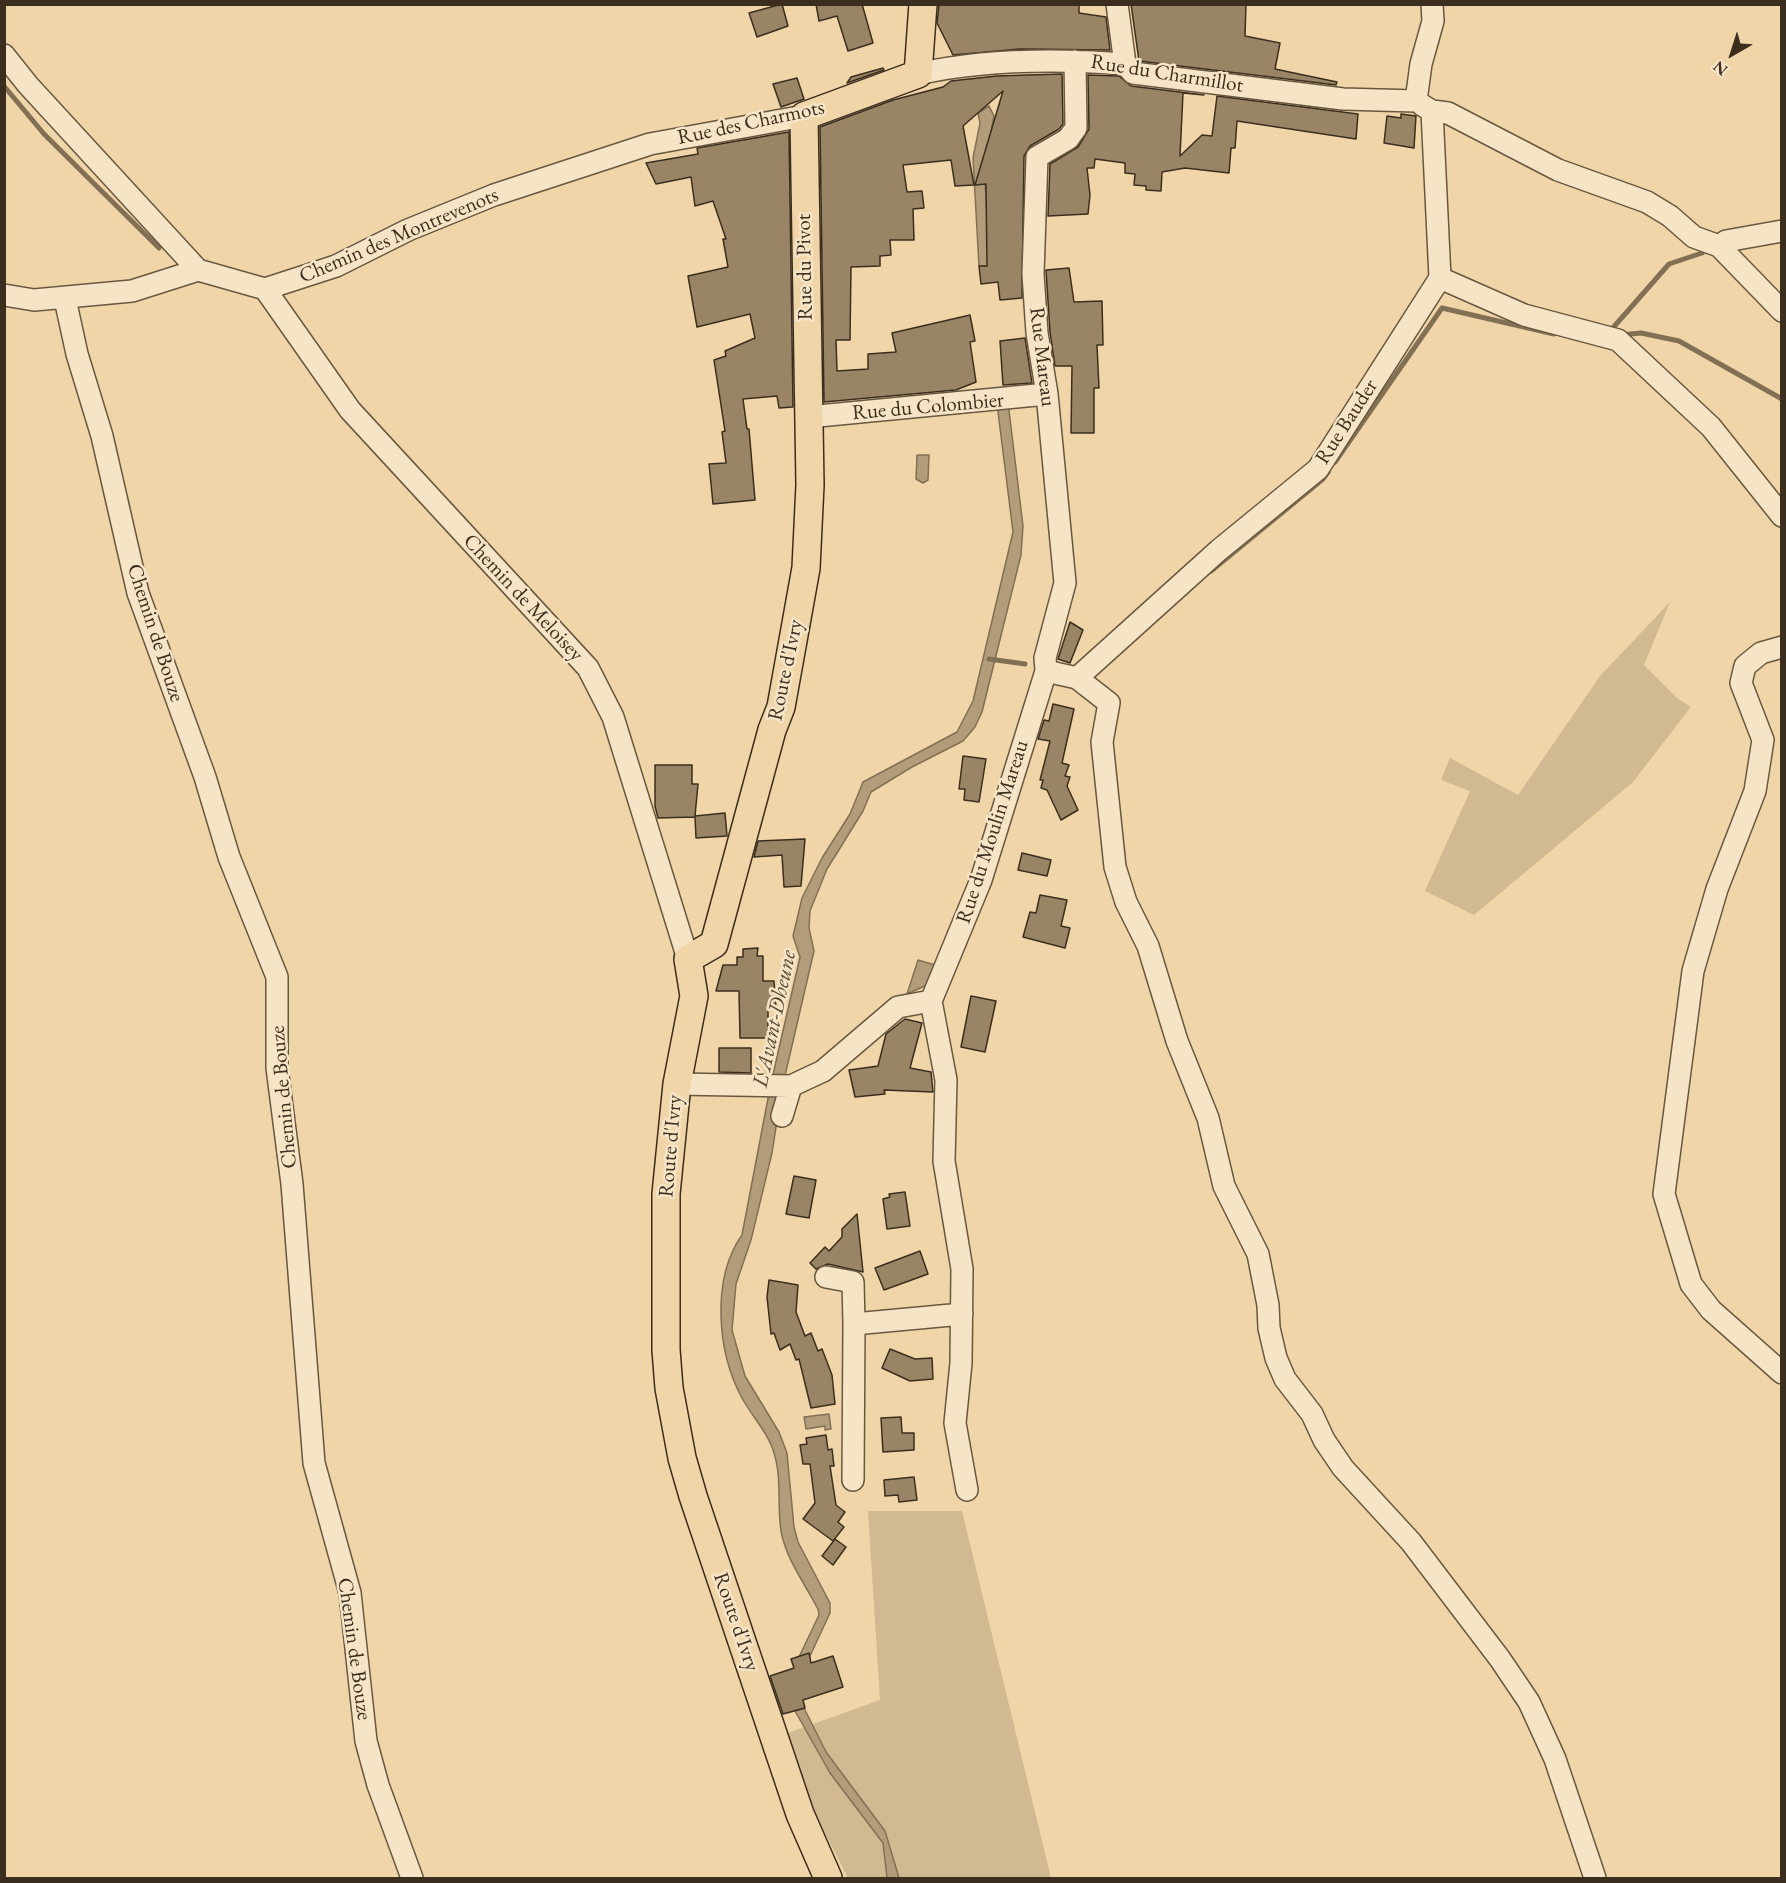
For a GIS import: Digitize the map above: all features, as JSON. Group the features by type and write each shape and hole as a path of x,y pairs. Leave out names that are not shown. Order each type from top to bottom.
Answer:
{"main road":[{"path":"918,74 923,4"},
{"name":"Rue des Charmots","path":"804,116 918,74"},
{"name":"Rue du Pivot","path":"804,116 808,417"},
{"name":"Route d'Ivry","path":"808,417 810,485 806,568 781,708 772,730 714,944 687,959 694,996 677,1084 666,1194 664,1243 666,1350 682,1458 800,1814 828,1878"}],"street":[{"path":"1117,4 1125,64"},
{"path":"1432,4 1433,21 1421,64 1440,278 1524,315 1618,340 1711,427 1782,516"},
{"path":"4,55 28,85 198,270 265,289"},
{"name":"Rue du Charmillot","path":"918,74 949,67 1075,61 1125,64 1132,73 1343,99 1424,106 1448,113 1558,170 1647,202 1670,216 1694,237 1719,246"},
{"name":"Rue Mareau","path":"1046,671 1045,658 1065,583 1047,394 1037,333 1033,274 1036,171 1037,157 1068,139 1076,128 1075,61"},
{"name":"Rue des Charmots","path":"650,144 804,116"},
{"name":"Chemin des Montrevenots","path":"265,289 336,266 408,230 494,195 650,144"},
{"path":"1782,231 1726,241 1719,246 1782,311"},
{"path":"4,295 34,300 65,299 132,291 198,270"},
{"name":"Rue Bauder","path":"1077,678 1219,550 1318,470 1440,278"},
{"name":"Chemin de Meloisey","path":"265,289 350,410 588,668 613,717 687,959"},
{"name":"Chemin de Bouze","path":"65,299 77,354 102,436 138,593 205,777 229,857 277,977 277,1068 291,1184 314,1463 350,1593 366,1741 378,1785 412,1878"},
{"name":"Rue du Colombier","path":"808,417 1047,394"},
{"path":"1782,647 1761,653 1745,666 1741,683 1763,740 1755,791 1718,889 1693,971 1664,1194 1691,1284 1711,1310 1782,1373"},
{"path":"1046,671 1077,678 1109,704 1102,742 1115,867 1126,902 1148,946 1177,1041 1208,1118 1224,1186 1258,1254 1268,1305 1269,1328 1285,1379 1312,1414 1324,1440 1343,1468 1411,1542 1500,1659 1529,1702 1555,1760 1595,1878"},
{"name":"Rue du Moulin Mareau","path":"931,1001 981,880 1046,671"},
{"path":"677,1084 781,1087 824,1071 898,1006 931,1001 946,1080 944,1161 962,1269 961,1363 955,1423 967,1490"},
{"path":"781,1087 782,1116"},
{"path":"826,1277 853,1282 853,1480"},
{"path":"854,1324 962,1314"}],"shaded area":[{"path":"989,106 994,116 984,166 990,266 979,266 973,158 980,123 978,113"},
{"path":"1008,402 1023,526 1021,555 982,712 975,727 963,741 912,767 871,792 863,811 827,869 810,911 809,928 814,951 784,1080 771,1083 800,957 793,936 802,898 822,858 850,814 863,782 957,732 973,701 1013,532 997,404"},
{"path":"917,455 929,455 928,480 923,483 916,479"},
{"path":"1670,602 1644,665 1677,698 1691,707 1633,782 1474,915 1425,891 1470,791 1441,780 1450,758 1518,795 1600,676"},
{"path":"918,960 935,965 927,985 907,994"},
{"path":"769,1093 781,1095 772,1153 751,1240 736,1284 732,1330 745,1376 779,1432 787,1453 794,1527 798,1542 830,1603 830,1613 810,1656 799,1657 819,1615 818,1609 791,1561 783,1541 778,1472 774,1453 734,1380 727,1359 721,1316 725,1273 742,1235"},
{"path":"829,1414 831,1429 825,1430 825,1426 806,1429 804,1417"},
{"path":"868,1511 962,1511 1051,1878 848,1878 806,1796 785,1734 880,1700"},
{"path":"804,1708 826,1752 885,1831 899,1878 887,1878 883,1843 830,1773 795,1711"}],"building":[{"path":"782,4 788,26 757,37 749,13"},
{"path":"816,4 862,4 873,43 848,51 837,16 819,21"},
{"path":"1079,4 1079,13 1106,17 1110,50 1020,49 953,55 937,23 939,5"},
{"path":"1131,4 1246,4 1245,36 1280,43 1275,69 1337,82 1336,85 1139,61"},
{"path":"883,68 884,70 847,83 851,77"},
{"path":"1062,74 1063,124 1059,129 1030,146 1024,156 1022,298 1000,300 998,282 981,284 979,266 987,266 986,184 975,185 1003,91 963,126 974,185 955,186 951,160 903,165 907,192 922,191 924,208 913,209 914,240 890,240 891,255 880,256 880,266 851,267 850,340 836,340 837,371 868,369 868,354 896,352 892,333 970,315 975,341 970,342 976,382 956,390 824,402 820,127 893,100 943,87 951,81 996,76"},
{"path":"1088,75 1119,76 1131,86 1204,95 1183,93 1180,156 1202,135 1212,136 1217,96 1358,114 1356,139 1237,121 1235,148 1231,148 1229,173 1185,168 1162,172 1161,191 1146,190 1146,186 1134,185 1135,174 1125,173 1125,163 1095,159 1094,168 1087,168 1090,195 1088,214 1048,216 1050,164 1078,147 1089,129"},
{"path":"797,78 804,99 781,107 773,84"},
{"path":"1401,114 1416,116 1414,148 1384,143 1387,116 1401,118"},
{"path":"789,132 793,407 779,408 777,396 743,399 747,429 749,429 755,500 713,504 709,464 726,463 722,432 725,431 714,360 726,356 725,351 755,338 750,314 697,327 688,276 728,267 723,239 726,239 713,201 695,206 691,177 656,184 646,163 698,154 697,148"},
{"path":"1069,268 1074,302 1102,301 1103,345 1097,345 1099,388 1094,388 1094,433 1071,433 1072,366 1055,366 1050,332 1046,270"},
{"path":"1025,338 1032,383 1003,385 1000,341"},
{"path":"1070,622 1083,630 1070,663 1058,659"},
{"path":"1053,704 1074,709 1062,763 1069,765 1065,776 1070,777 1067,786 1078,810 1061,820 1047,790 1041,788 1043,780 1040,780 1050,741 1038,739 1044,720 1049,721"},
{"path":"963,756 986,759 979,802 964,800 965,789 959,789"},
{"path":"655,765 692,765 692,784 698,784 695,816 725,813 727,836 696,838 695,817 658,818 655,806"},
{"path":"805,839 801,886 784,887 782,855 754,857 758,841"},
{"path":"1022,853 1051,860 1047,876 1018,870"},
{"path":"1040,895 1067,900 1061,926 1070,928 1065,948 1023,937 1030,912 1036,913"},
{"path":"758,948 757,956 763,956 763,981 774,981 776,1009 768,1009 768,1038 740,1038 739,991 716,991 723,965 737,965 737,957 743,957 743,949"},
{"path":"971,996 996,1001 985,1052 961,1047"},
{"path":"905,1019 922,1023 910,1068 931,1072 933,1092 884,1090 885,1094 855,1097 849,1070 878,1066 886,1034"},
{"path":"719,1048 751,1048 751,1073 719,1072"},
{"path":"794,1176 816,1180 809,1218 786,1214"},
{"path":"905,1192 910,1226 887,1229 883,1199 890,1197 889,1194"},
{"path":"857,1214 863,1272 828,1264 816,1269 810,1263 825,1247 829,1251 842,1237 842,1229"},
{"path":"920,1251 928,1274 884,1290 875,1268"},
{"path":"769,1280 798,1285 796,1312 805,1336 811,1333 818,1351 822,1349 832,1375 835,1404 811,1408 799,1359 796,1360 790,1344 780,1350 774,1333 771,1334 767,1297"},
{"path":"890,1349 915,1359 932,1358 933,1379 910,1381 882,1368"},
{"path":"901,1417 902,1433 914,1433 914,1450 883,1452 881,1418"},
{"path":"826,1435 828,1450 832,1449 834,1466 830,1466 836,1505 845,1512 838,1522 844,1527 833,1541 803,1519 815,1503 810,1464 803,1464 800,1445 807,1444 806,1438"},
{"path":"914,1477 917,1500 899,1502 898,1495 885,1496 884,1480"},
{"path":"835,1539 846,1547 833,1565 822,1556"},
{"path":"809,1653 811,1663 833,1656 843,1687 803,1700 805,1708 783,1714 770,1676 794,1668 791,1659"}],"waterway":[{"path":"4,86 44,134 159,248"},
{"path":"1611,330 1669,264 1702,253"},
{"path":"1335,462 1442,308 1554,334"},
{"path":"1620,335 1641,333 1679,341 1782,399"},
{"path":"1211,571 1323,479 1328,472"},
{"path":"989,659 1025,664"}],"water label":[{"name":"L'Avant-Dheune","path":"775,1019"}]}
